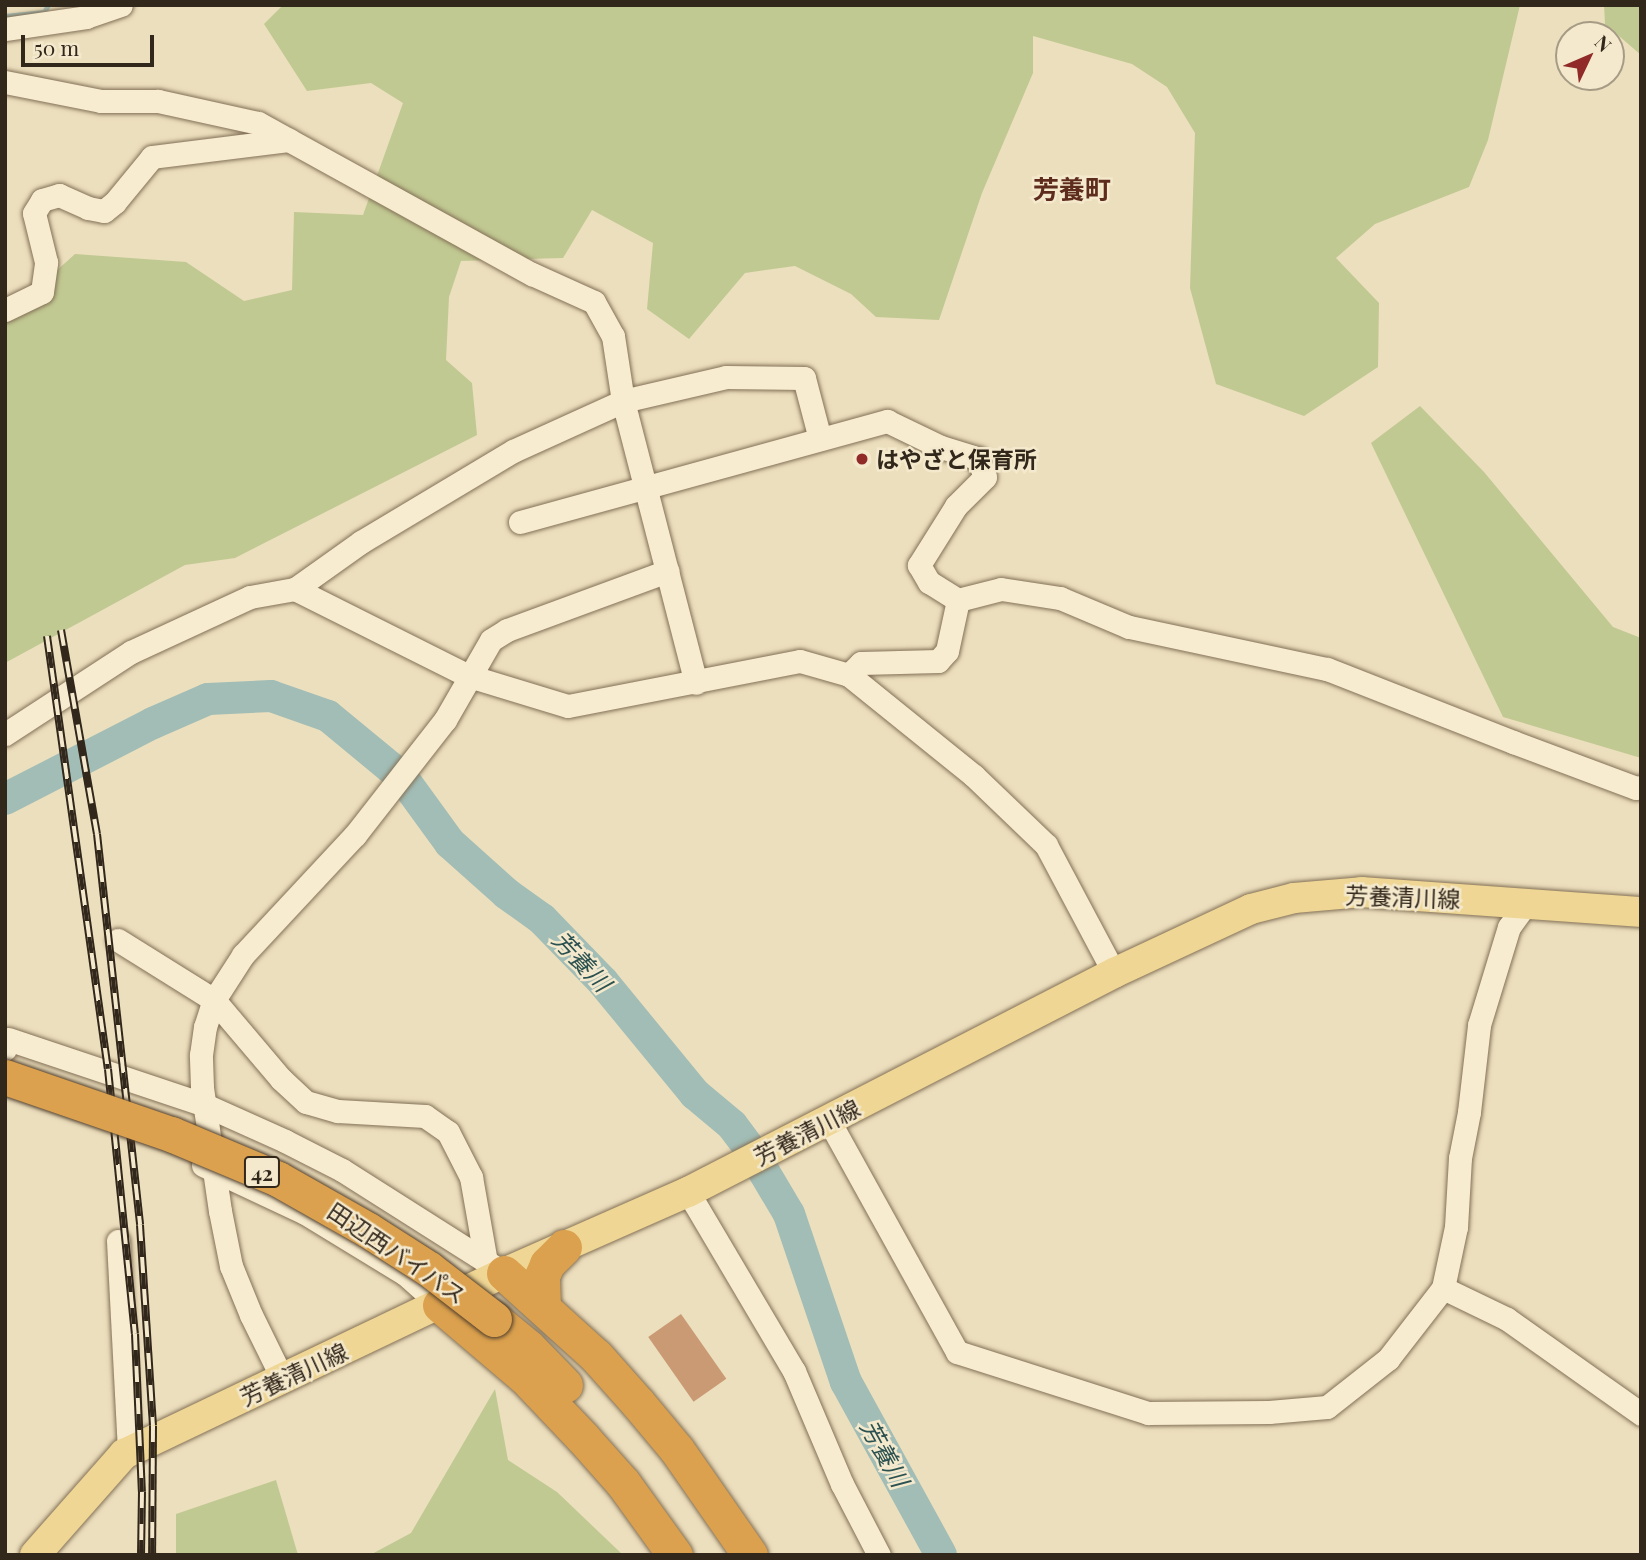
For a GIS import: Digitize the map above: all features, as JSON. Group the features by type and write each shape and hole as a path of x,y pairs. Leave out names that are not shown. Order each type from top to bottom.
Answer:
{"highway":[{"name":"田辺西バイパス","path":"5,1077 171,1133 278,1179 368,1230 429,1269 528,1347 643,1473 700,1555"},
{"path":"543,1307 542,1276 547,1264 564,1247"},
{"path":"495,1267 596,1356 638,1402 677,1450 750,1555"},
{"path":"440,1304 525,1377 583,1438 623,1483 675,1555"}],"main road":[{"name":"芳養清川線","path":"35,1555 129,1452 440,1304 495,1267 564,1247 694,1189 1114,973 1251,909 1294,898 1362,892 1641,912"}],"street":[{"path":"5,29 86,17 121,5"},
{"path":"5,82 101,101 158,102 258,122 532,274 594,302 613,335 623,401 696,682"},
{"path":"5,310 42,292 46,262 34,213 42,200 59,195 104,211 115,202 152,157 289,140"},
{"path":"5,734 131,652 250,597 295,589 361,542 513,451 623,401 726,377 804,378 820,439"},
{"path":"520,522 887,421 941,447 978,458 985,477 957,506 919,565 929,582 958,600 1001,589 1060,598 1129,627 1327,668 1513,743 1636,788 1641,787"},
{"path":"283,1380 251,1315 231,1265 214,1170 201,1055 205,1027 214,1000 243,955 355,835 445,720 491,640 507,630 667,571"},
{"path":"295,589 469,676 568,706 800,660 849,675 974,776 1046,845 1114,973"},
{"path":"849,675 861,663 938,661 947,651 958,600"},
{"path":"822,1125 957,1352 1148,1413 1269,1412 1327,1407 1388,1359 1443,1289 1456,1227 1460,1158 1469,1112 1479,1025 1509,927 1526,904"},
{"path":"118,940 214,1000 281,1079 306,1102 338,1111 425,1116 448,1132 471,1177 495,1267"},
{"path":"5,1049 8,1039 205,1105 342,1170 495,1267"},
{"path":"5,1095 102,1127 214,1170 305,1213 405,1275 440,1304"},
{"path":"694,1189 794,1371 842,1485 879,1555"},
{"path":"372,1254 395,1237 410,1211"},
{"path":"118,1241 129,1452"},
{"path":"1443,1289 1507,1319 1641,1414"}],"green space":[{"path":"283,5 1520,5 1488,140 1469,187 1375,224 1336,258 1379,303 1378,367 1304,416 1216,384 1190,288 1195,133 1167,87 1132,64 1033,36 1033,73 982,193 939,320 876,317 851,294 795,266 745,273 689,339 647,309 653,243 592,210 563,258 461,261 449,297 446,360 472,383 477,435 235,558 185,565 5,663 5,317 75,254 186,262 244,301 292,290 294,212 363,215 403,103 371,83 307,91 264,24"},
{"path":"1604,5 1641,5 1641,55 1625,41 1625,21 1605,21"},
{"path":"1420,406 1484,472 1613,627 1641,638 1641,758 1503,717 1371,443"},
{"path":"495,1389 508,1460 557,1492 623,1555 370,1555 411,1533"},
{"path":"276,1480 298,1555 176,1555 176,1514"}],"building":[{"path":"681,1314 726,1379 694,1402 648,1337"}],"waterway":[{"path":"5,16 44,12 48,5"},
{"name":"芳養川","path":"5,799 153,723 208,699 271,696 328,716 402,777 450,843 507,894 542,919 603,982 695,1094 732,1125 751,1150 789,1214 846,1382 941,1555"}],"railway":[{"path":"61,630 97,834 140,1225 153,1426 152,1555"},
{"path":"47,636 108,1069 135,1334 142,1492 141,1555"}],"place":[{"name":"はやざと保育所","path":"862,459"}],"district":[{"name":"芳養町","path":"1072,189"}]}
